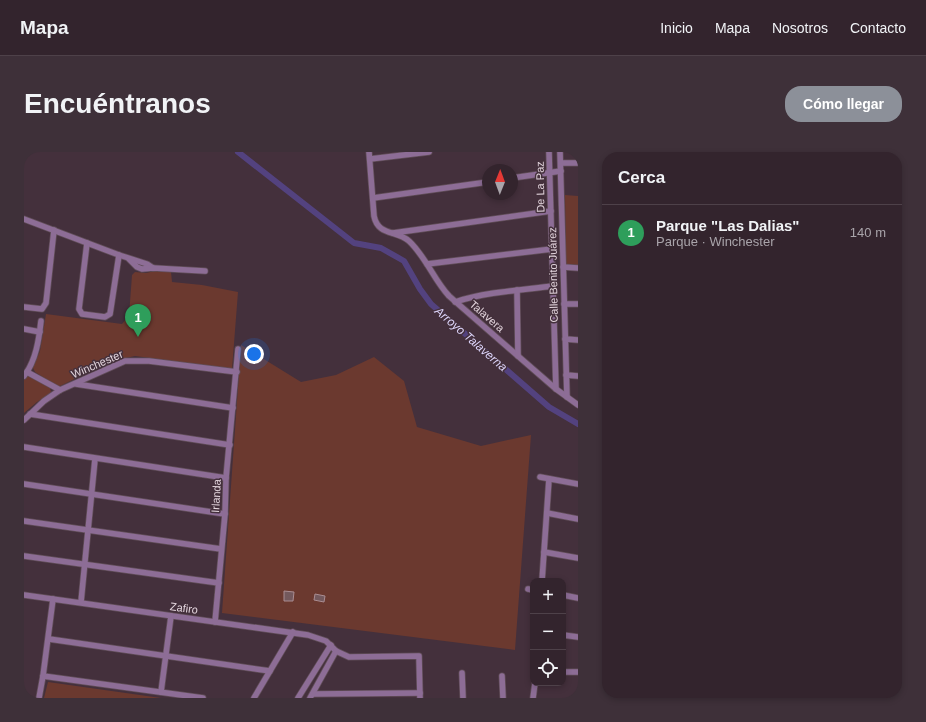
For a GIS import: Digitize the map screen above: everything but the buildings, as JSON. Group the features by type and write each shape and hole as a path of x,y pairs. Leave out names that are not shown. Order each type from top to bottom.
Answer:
{"street":[{"name":"Talavera","path":"369,152 375,222 379,228 403,237 410,242 427,264 441,288 556,389 578,405"},
{"path":"370,159 429,152"},
{"name":"De La Paz","path":"549,152 556,389"},
{"name":"Calle Benito Juárez","path":"560,152 567,397"},
{"path":"561,163 578,163"},
{"path":"518,177 561,171"},
{"path":"373,198 482,183"},
{"path":"393,233 551,211"},
{"path":"24,219 129,259 147,264 153,268 205,271"},
{"path":"24,307 42,309 46,303 54,230"},
{"path":"87,243 79,309 82,314 106,317 112,312 119,255"},
{"path":"427,264 552,249"},
{"path":"563,267 578,268"},
{"path":"456,302 465,299 517,290 553,286"},
{"path":"517,290 518,356"},
{"path":"564,304 578,304"},
{"path":"42,321 38,343 26,371 60,390"},
{"path":"24,329 40,332"},
{"path":"565,339 578,340"},
{"name":"Irlanda","path":"215,622 238,349"},
{"name":"Winchester","path":"24,420 44,401 60,390 76,384 118,363 130,360 237,372"},
{"path":"566,375 578,376"},
{"path":"76,384 233,408"},
{"path":"30,414 230,445"},
{"path":"24,447 226,478"},
{"path":"81,602 95,459"},
{"path":"540,477 578,484"},
{"path":"542,578 549,479"},
{"path":"24,484 225,514"},
{"path":"547,513 578,519"},
{"path":"24,521 221,549"},
{"path":"544,552 578,558"},
{"path":"24,556 219,583"},
{"name":"Zafiro","path":"24,595 293,632 318,637 331,645 336,651"},
{"path":"566,596 578,598"},
{"path":"39,698 49,639 53,599"},
{"path":"161,692 167,656 171,616"},
{"path":"254,698 293,632"},
{"path":"566,635 578,637"},
{"path":"49,639 270,671"},
{"path":"298,698 331,645"},
{"path":"336,651 349,657 418,656 420,696 311,696 336,651"},
{"path":"566,672 578,672"},
{"path":"462,673 463,698"},
{"path":"43,676 203,698"},
{"path":"502,676 503,698"},
{"path":"534,698 535,686"}],"shaded area":[{"path":"565,195 578,196 578,266 566,264"},
{"path":"155,271 171,272 172,282 202,285 238,292 232,369 135,356 105,365 58,387 35,372 33,368 40,351 46,314 122,324 129,316 132,275 135,272 146,273"},
{"path":"241,345 301,382 336,375 374,357 404,381 417,427 481,446 531,435 515,650 222,613"},
{"path":"28,375 50,388 51,392 24,413 24,380"},
{"path":"48,682 161,698 44,698"}],"waterway":[{"name":"Arroyo Talaverna","path":"238,152 354,243 381,248 404,261 420,289 431,304 549,407 578,424"}],"place":[{"name":"Parque \"Las Dalias\"","path":"138,337"}]}
